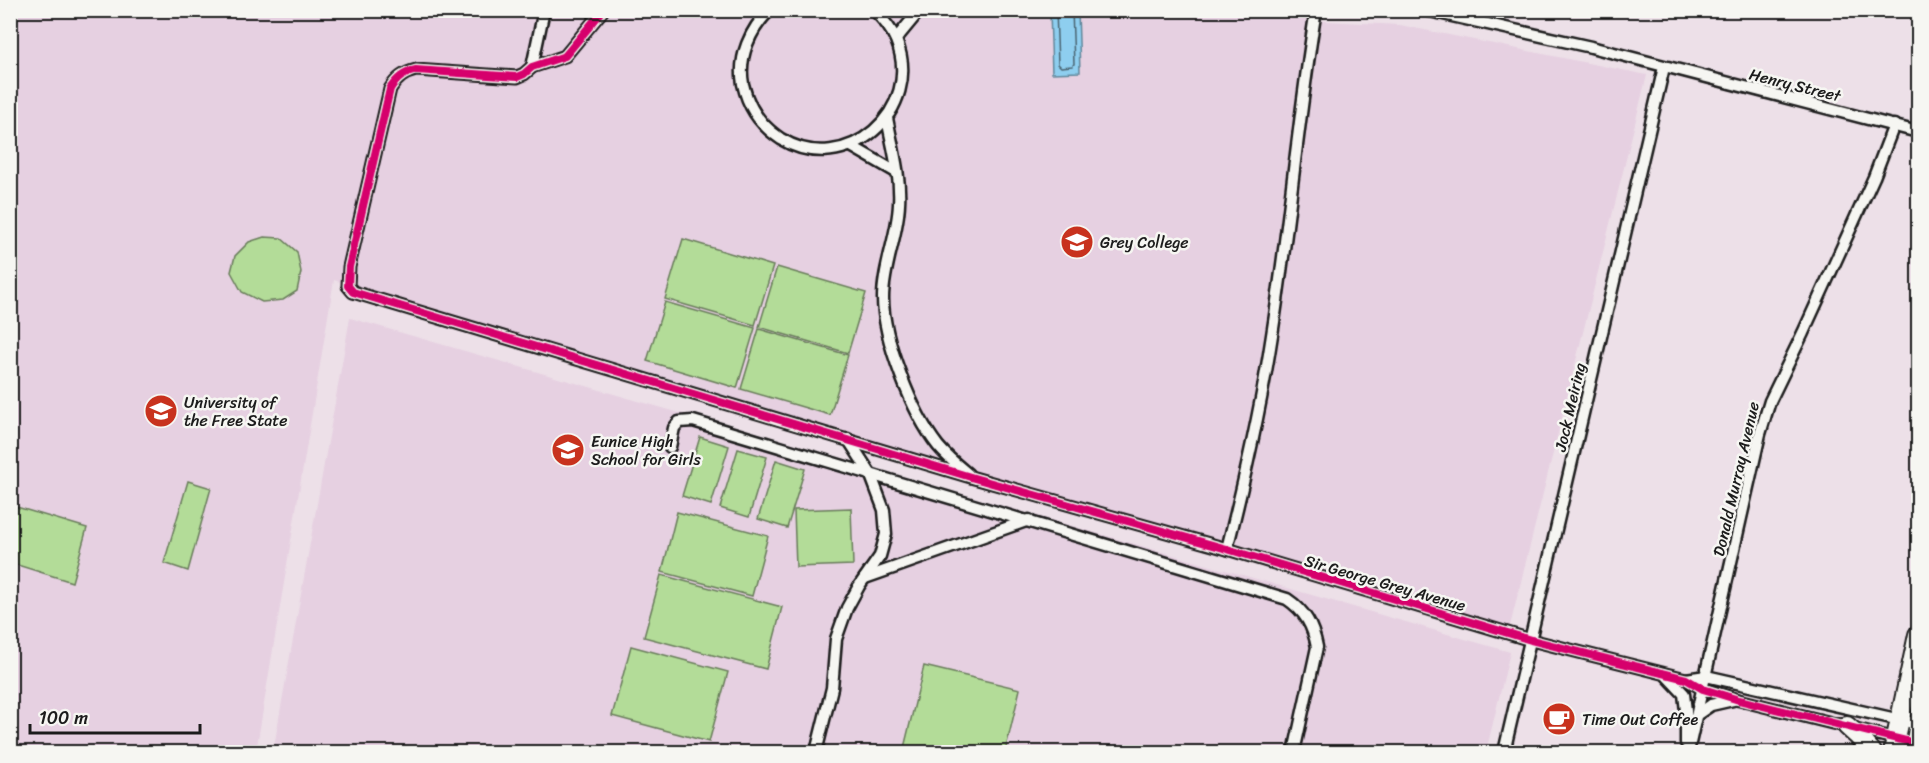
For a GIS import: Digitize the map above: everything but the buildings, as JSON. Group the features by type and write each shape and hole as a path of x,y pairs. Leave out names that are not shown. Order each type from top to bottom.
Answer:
{"highway":[{"path":"1894,746 1918,635"},
{"path":"1847,726 1872,753"}],"street":[{"path":"532,67 544,10"},
{"path":"532,67 565,56 603,10"},
{"path":"875,11 901,10"},
{"path":"896,39 920,10"},
{"path":"1227,549 1253,444 1265,376 1316,10"},
{"name":"Henry Street","path":"1425,10 1546,36 1918,132"},
{"path":"766,12 753,30 746,45 743,61 742,77 751,109 773,134 787,142 802,148 827,150 851,146 871,134 887,118 897,100 902,80 902,59 896,39 887,24 875,11"},
{"name":"Sir George Grey Avenue","path":"532,67 517,77 416,70 405,73 396,80 390,88 349,267 348,286 353,292 974,478 1227,549 1531,640 1686,679 1703,689 1739,700 1847,726 1894,746 1917,742"},
{"name":"Jock Meiring","path":"1504,753 1664,68"},
{"path":"887,118 899,206 886,266 883,297 889,343 917,410 931,436 951,461 974,478"},
{"name":"Donald Murray Avenue","path":"1687,753 1698,714 1760,434 1770,401 1874,177 1894,125"},
{"path":"851,146 896,172"},
{"path":"670,447 674,428 679,422 693,421 1287,599 1300,608 1314,632 1317,646 1294,753"},
{"path":"816,753 832,688 836,639 847,608 880,556 886,534 884,510 870,473 848,439"},
{"path":"865,578 1029,520"},
{"path":"1665,674 1684,694 1687,753"},
{"name":"Sir George Grey Avenue","path":"1686,679 1706,676 1918,724"},
{"path":"1698,714 1711,705 1739,700"}],"shaded area":[{"name":"Grey College","path":"1307,10 1306,20 1400,25 1647,75 1508,634 977,484 334,280 256,752 11,752 10,11"},
{"name":"Eunice High School for Girls","path":"350,318 1510,652 1486,752 273,752"}],"green space":[{"path":"264,237 281,238 297,252 301,272 297,291 283,300 262,302 242,292 231,272 235,256 249,242"},
{"path":"683,239 773,266 755,325 665,299"},
{"path":"777,267 866,293 848,353 759,327"},
{"path":"665,302 755,328 737,388 647,361"},
{"path":"759,329 848,355 830,415 741,389"},
{"path":"700,437 729,446 711,505 682,496"},
{"path":"738,449 767,457 749,517 720,508"},
{"path":"776,460 805,469 787,528 758,519"},
{"path":"188,481 211,488 188,571 164,563"},
{"path":"10,505 87,528 72,582 11,563"},
{"path":"851,508 853,565 796,567 794,510"},
{"path":"677,512 768,536 752,596 662,572"},
{"path":"661,575 782,607 766,669 644,637"},
{"path":"631,646 728,672 709,742 612,716"},
{"path":"924,666 1020,689 1005,752 903,752"}],"water":[{"path":"1050,11 1078,11 1080,72 1052,73"}],"cycle path":[{"path":"603,10 565,56 532,67 517,77 416,70 404,74 395,82 390,89 349,267 348,286 353,292 974,478 1227,549 1531,640 1686,679 1703,689 1739,700 1918,744"}],"place":[{"name":"Grey College","path":"1077,242"},
{"name":"University of the Free State","path":"161,411"},
{"name":"Eunice High School for Girls","path":"568,450"},
{"name":"Time Out Coffee","path":"1559,719"}]}
